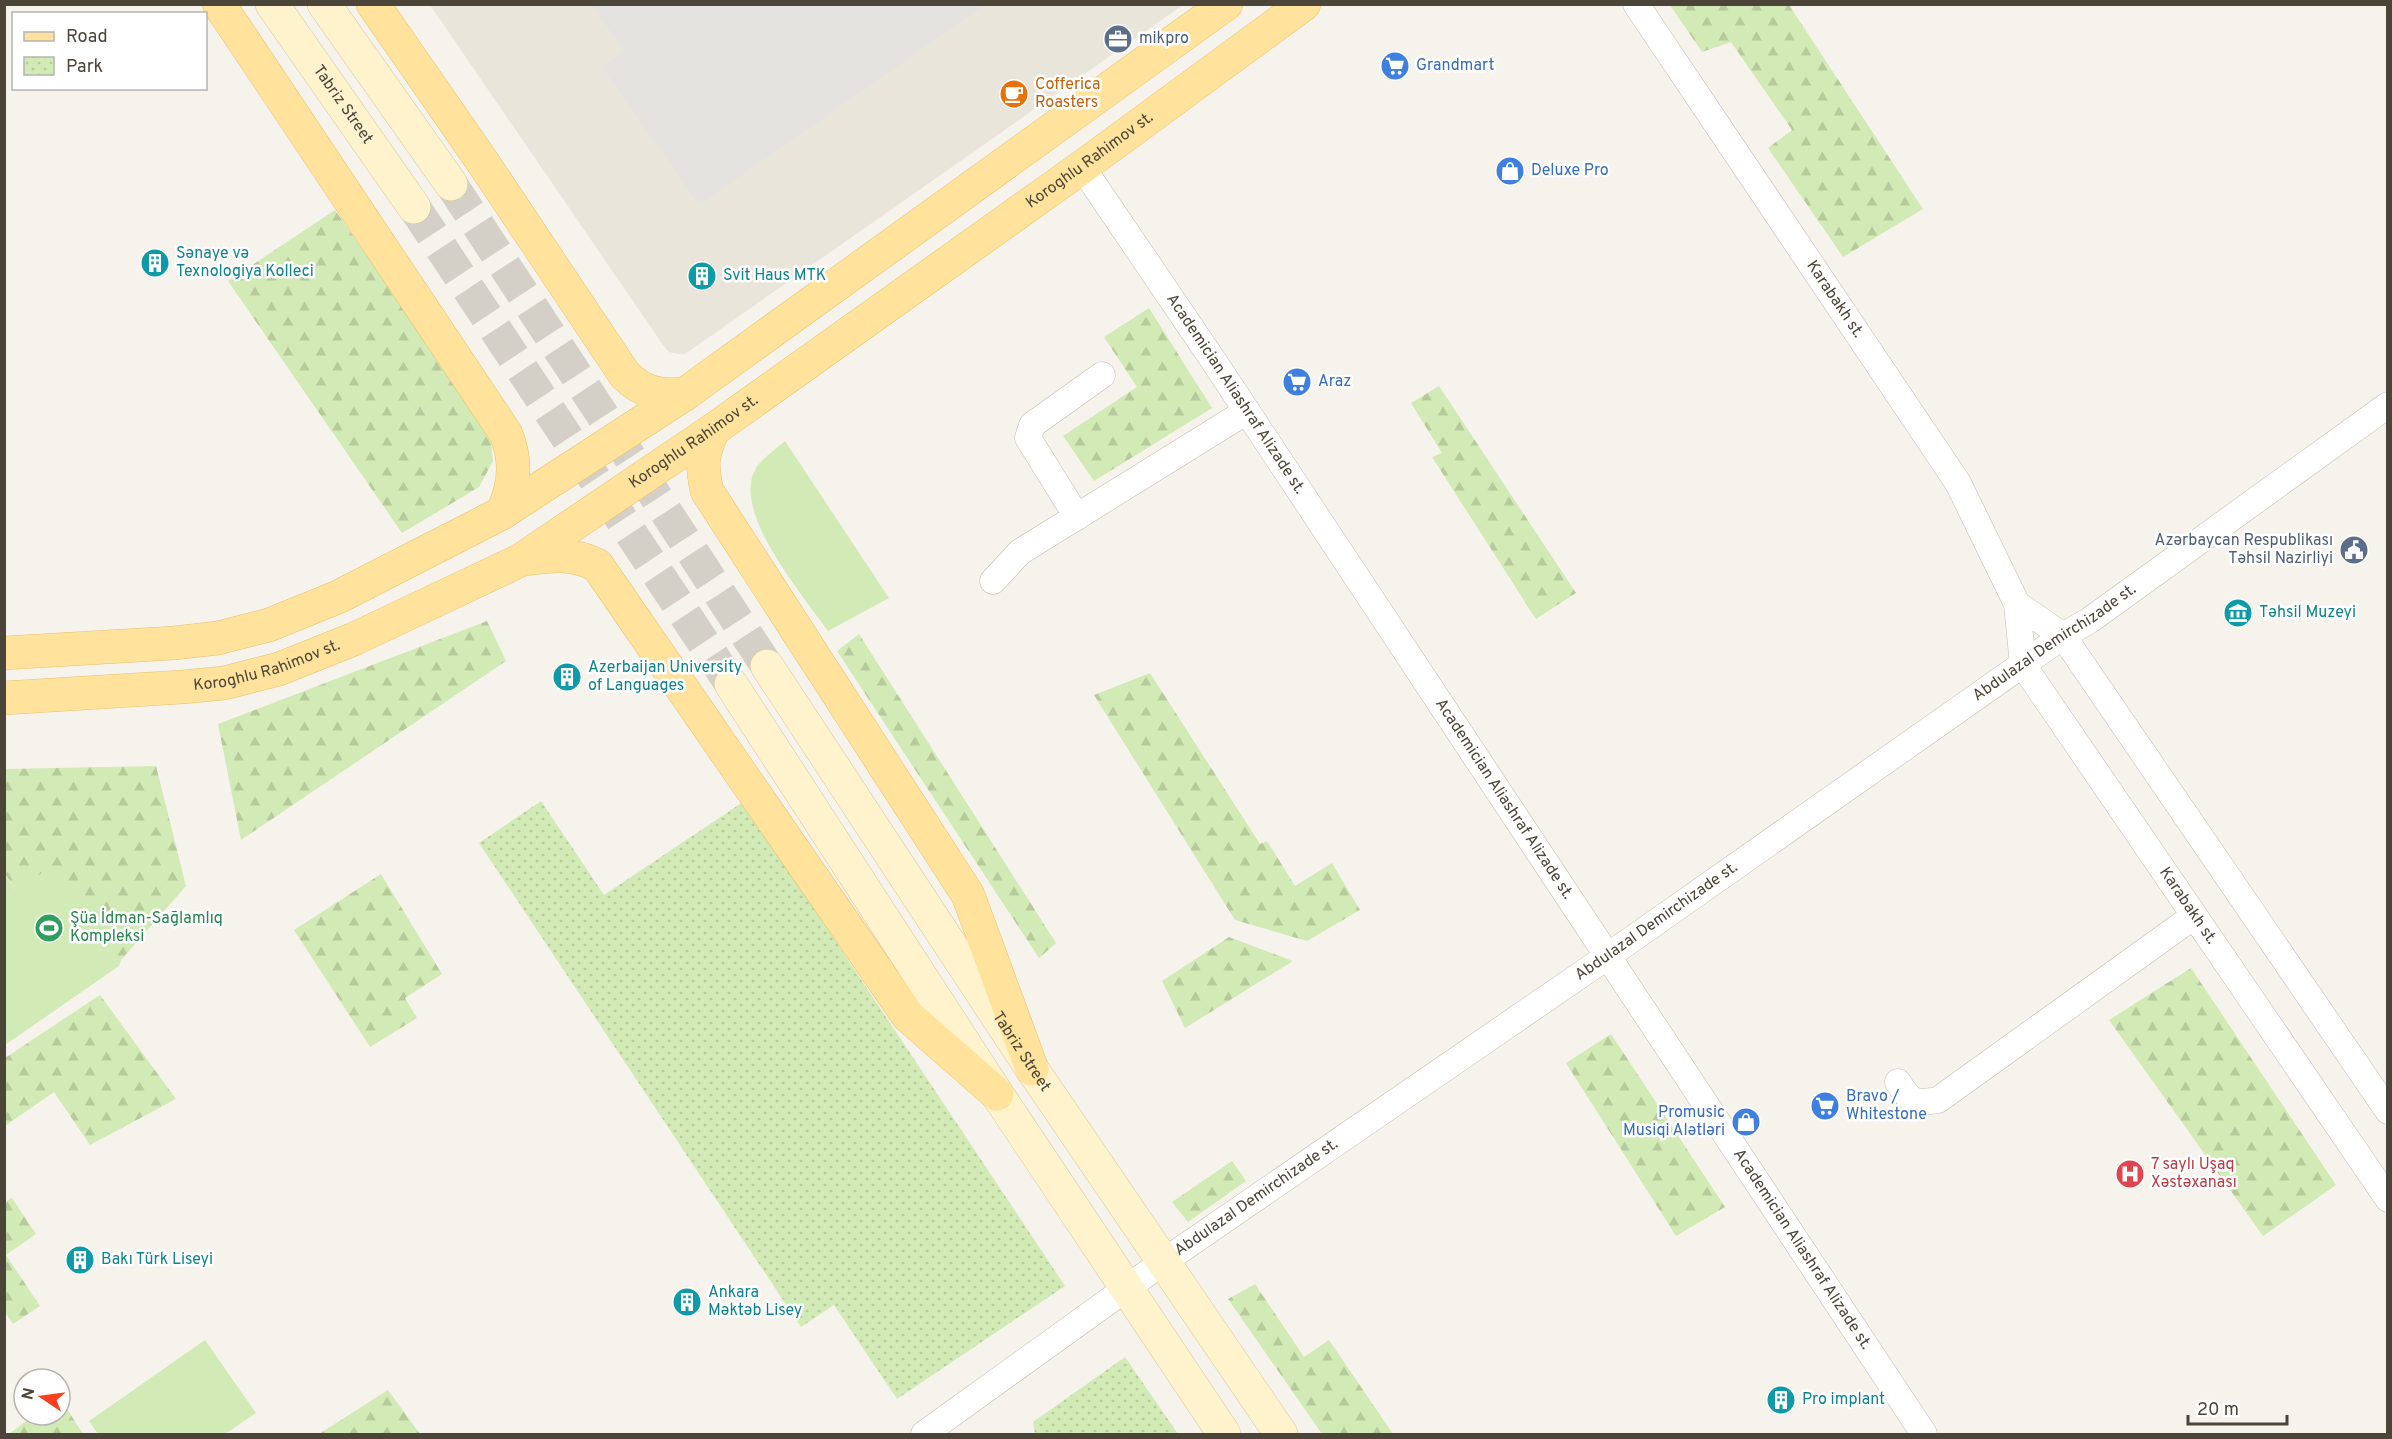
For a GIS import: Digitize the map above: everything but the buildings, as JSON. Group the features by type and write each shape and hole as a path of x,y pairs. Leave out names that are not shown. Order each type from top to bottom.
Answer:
{"main road":[{"path":"219,4 506,434 511,446 513,476 508,500 502,513"},
{"name":"Tabriz Street","path":"272,4 414,207"},
{"path":"324,4 452,184"},
{"path":"373,4 491,174 625,375 634,385 650,393 685,394"},
{"path":"4,653 174,643 218,638 269,625 338,597 502,513 685,394 1226,4"},
{"name":"Koroghlu Rahimov st.","path":"4,698 224,683 279,669 354,639 521,560 713,430 1082,167 1304,4"},
{"path":"713,430 703,454 703,471 707,491 968,895 1032,1069"},
{"path":"521,560 566,555 583,558 597,565 908,1016 997,1094"},
{"name":"Tabriz Street","path":"767,666 1032,1069 1281,1434"},
{"path":"731,684 997,1094 1224,1434"}],"street":[{"name":"Karabakh st.","path":"1636,4 1958,483 2017,604 2023,665 2388,1199"},
{"name":"Academician Aliashraf Alizade st.","path":"1082,167 1247,411 1924,1434"},
{"path":"1077,517 1028,438 1032,425 1102,375"},
{"name":"Abdulazal Demirchizade st.","path":"924,1434 1163,1262 1608,956 2063,636 2090,620 2388,405"},
{"path":"993,581 1020,552 1247,411"},
{"name":"Karabakh st.","path":"2017,604 2063,636 2388,1111"},
{"path":"1898,1082 1908,1098 1922,1103 1938,1100 2194,916"}],"shaded area":[{"path":"430,5 1183,5 685,354 677,354 669,352 663,345"},
{"path":"592,5 985,5 699,205 602,67 624,51"}],"green space":[{"path":"1670,5 1789,5 1923,209 1843,257 1768,148 1792,130 1731,42 1702,52"},
{"path":"335,210 490,433 493,461 479,487 402,533 228,281"},
{"path":"1149,308 1212,408 1094,481 1063,436 1137,387 1104,337"},
{"path":"1439,386 1576,593 1536,619 1432,457 1442,453 1411,403"},
{"path":"785,441 889,598 828,631 788,576 761,530 753,508 751,488 755,470"},
{"path":"487,621 506,661 241,840 218,724"},
{"path":"859,634 1056,943 1039,958 837,651"},
{"path":"1150,673 1260,844 1267,841 1295,886 1332,863 1360,910 1307,941 1235,920 1094,695"},
{"path":"156,766 186,886 121,960 119,966 51,867 16,890 5,874 5,769"},
{"path":"541,801 604,895 743,802 1065,1286 897,1399 834,1305 801,1327 479,843"},
{"name":"Şüa İdman-Sağlamlıq Kompleksi","path":"51,866 119,966 5,1045 4,874 16,890"},
{"path":"381,874 442,974 405,998 417,1018 370,1047 294,930"},
{"path":"1229,937 1293,961 1185,1028 1162,981"},
{"path":"2191,968 2336,1185 2263,1236 2109,1020"},
{"path":"100,995 176,1099 90,1145 54,1092 5,1126 5,1058"},
{"path":"1611,1034 1725,1207 1676,1236 1566,1063"},
{"path":"1232,1161 1246,1181 1188,1222 1172,1202"},
{"path":"12,1198 36,1234 6,1255 40,1306 13,1324 4,1311 5,1202"},
{"path":"1255,1284 1304,1357 1329,1340 1393,1434 1322,1434 1228,1299"},
{"path":"205,1340 256,1413 225,1434 98,1434 89,1421"},
{"path":"1125,1357 1178,1434 1035,1434 1033,1422"},
{"path":"388,1390 420,1434 319,1434"},
{"path":"72,1417 83,1434 9,1434 18,1427 72,1427"}],"tunnel":[{"path":"451,184 767,666"},
{"path":"414,207 731,684"}],"place":[{"name":"mikpro","path":"1118,39"},
{"name":"Grandmart","path":"1395,66"},
{"name":"Cofferica Roasters","path":"1014,94"},
{"name":"Deluxe Pro","path":"1510,171"},
{"name":"Sənaye və Texnologiya Kolleci","path":"155,263"},
{"name":"Svit Haus MTK","path":"702,276"},
{"name":"Araz","path":"1297,382"},
{"name":"Azərbaycan Respublikası Təhsil Nazirliyi","path":"2354,550"},
{"name":"Təhsil Muzeyi","path":"2238,613"},
{"name":"Azerbaijan University of Languages","path":"567,677"},
{"name":"Şüa İdman-Sağlamlıq Kompleksi","path":"49,928"},
{"name":"Bravo / Whitestone","path":"1825,1106"},
{"name":"Promusic Musiqi Alətləri","path":"1746,1122"},
{"name":"7 saylı Uşaq Xəstəxanası","path":"2130,1174"},
{"name":"Bakı Türk Liseyi","path":"80,1260"},
{"name":"Ankara Məktəb Lisey","path":"687,1302"},
{"name":"Pro implant","path":"1781,1400"}]}
